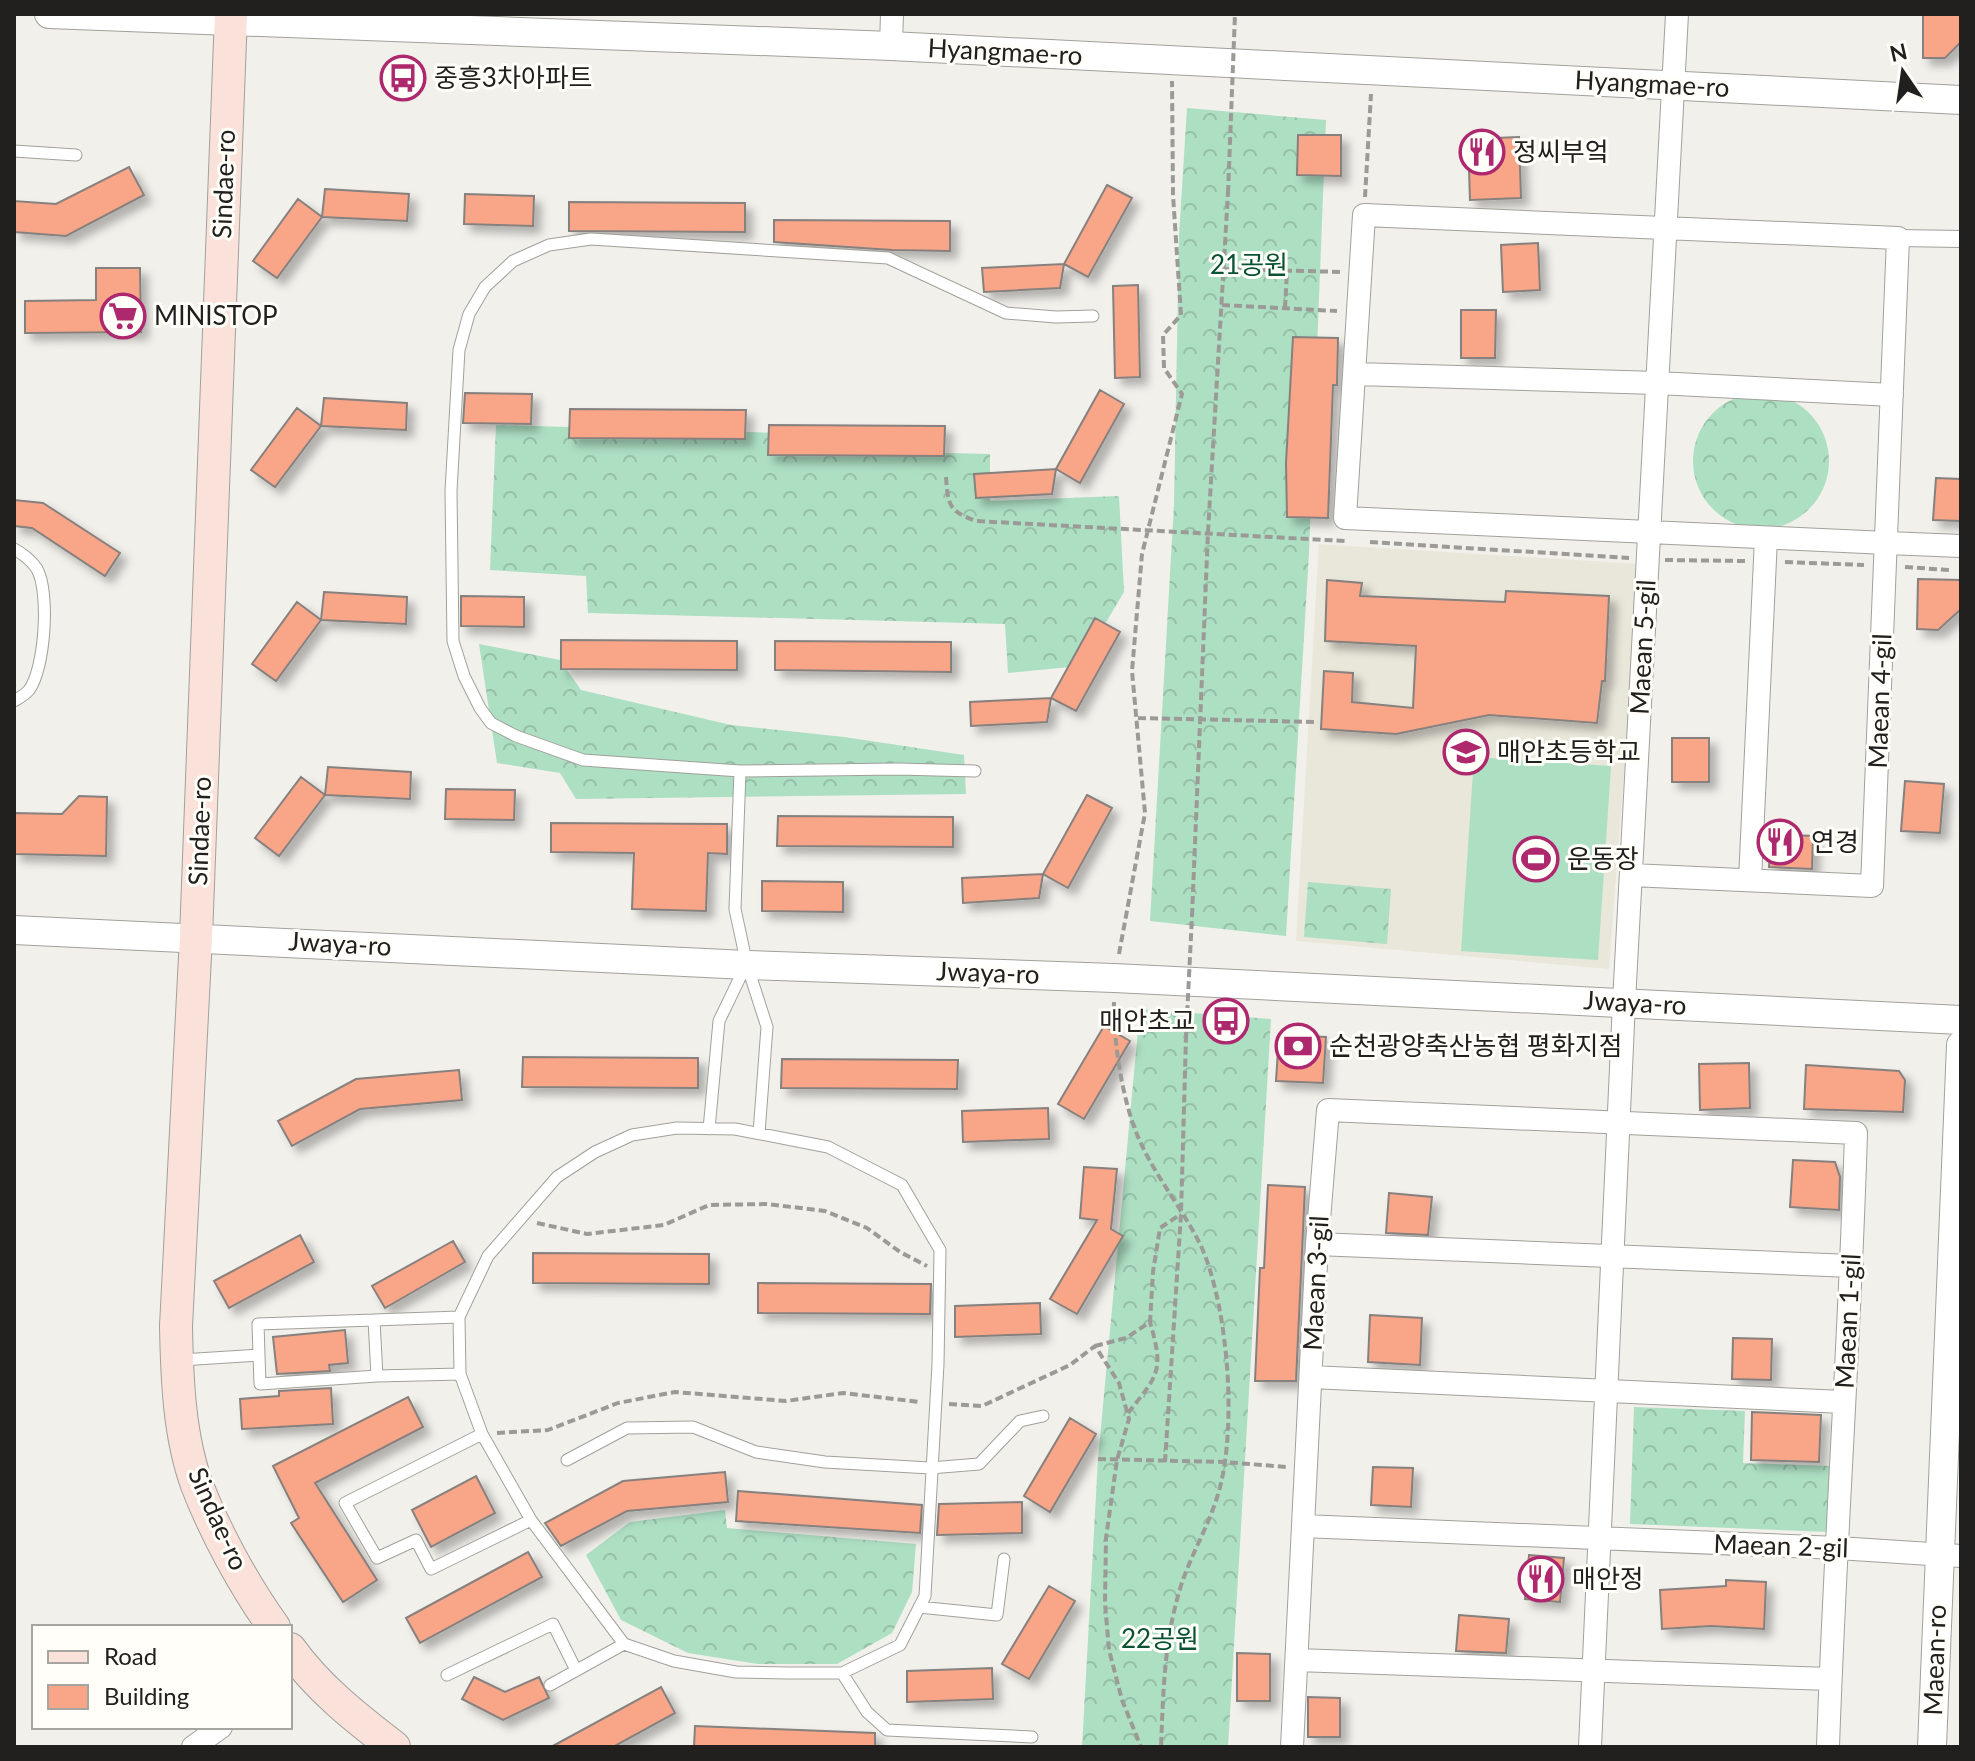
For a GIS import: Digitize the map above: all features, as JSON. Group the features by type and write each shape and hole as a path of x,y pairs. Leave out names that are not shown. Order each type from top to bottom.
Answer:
{"main road":[{"name":"Sindae-ro","path":"230,18 196,937 176,1326 183,1419 197,1485 233,1559 273,1625"},
{"path":"295,1665 394,1747"}],"street":[{"name":"Hyangmae-ro","path":"49,14 230,18 891,46 1961,100"},
{"path":"891,46 892,14"},
{"name":"Maean 5-gil","path":"1624,1002 1677,14"},
{"path":"1961,239 1665,230 1364,215 1345,518 1961,546"},
{"name":"Maean 4-gil","path":"1631,875 1872,886 1898,238"},
{"path":"1356,374 1657,383 1892,395"},
{"path":"1750,880 1766,538"},
{"name":"Jwaya-ro","path":"14,930 747,965 1114,978 1961,1020"},
{"path":"1590,1747 1624,1002"},
{"name":"Maean-ro","path":"1932,1747 1950,1555 1961,1045"},
{"name":"Maean 3-gil","path":"1292,1747 1317,1244 1328,1110 1619,1122"},
{"name":"Maean 1-gil","path":"1619,1122 1856,1133 1828,1747"},
{"path":"1317,1244 1852,1266"},
{"path":"1311,1377 1843,1402"},
{"name":"Maean 2-gil","path":"1303,1526 1950,1555"},
{"path":"1297,1660 1830,1679"},
{"path":"193,1747 218,1729"}],"lane":[{"path":"14,151 76,155"},
{"path":"975,771 740,771 583,760 516,736 491,723 464,676 453,641 451,491 459,350 469,314 485,287 513,261 549,245 591,239 888,258 1006,313 1093,316"},
{"path":"14,549 38,570 44,615 41,655 33,682 29,690 14,701"},
{"path":"740,771 735,909 747,965 767,1027 759,1133"},
{"path":"709,1129 719,1021 747,965"},
{"path":"677,1128 759,1133 828,1147 902,1185 940,1250 925,1596 900,1645 842,1673 736,1672 674,1661 624,1644 531,1520 482,1434 460,1374 459,1317 488,1256 557,1177 595,1152 632,1135 677,1128"},
{"path":"459,1317 258,1324 260,1384 460,1374"},
{"path":"374,1320 377,1376"},
{"path":"177,1361 259,1355"},
{"path":"567,1460 627,1428 693,1427 756,1452 825,1462 930,1468 979,1464 1020,1421 1043,1416"},
{"path":"482,1434 345,1503 377,1558 416,1540 431,1569 531,1520"},
{"path":"919,1607 997,1615 1004,1559"},
{"path":"447,1675 553,1624 576,1670"},
{"path":"550,1685 624,1644"},
{"path":"842,1673 867,1712 887,1730 1032,1737"}],"path":[{"path":"1165,1462 1181,1214 1208,532 1235,14"},
{"path":"1161,1747 1168,1637 1187,1567 1222,1483 1228,1416 1224,1336 1201,1246 1138,1138 1125,1090 1114,1028 1114,978 1145,813 1132,671 1142,554 1182,394 1164,368 1163,335 1181,315 1173,195 1174,93 1168,61"},
{"path":"1364,215 1372,72"},
{"path":"1224,269 1361,272"},
{"path":"1285,308 1287,271"},
{"path":"1222,305 1359,312"},
{"path":"1138,718 1318,722"},
{"path":"519,1219 587,1234 664,1225 709,1205 767,1204 825,1211 867,1228 900,1252 939,1273"},
{"path":"1127,1413 1153,1382 1159,1354 1150,1322 1160,1228 1181,1214"},
{"path":"482,1434 548,1430 618,1403 675,1392 786,1401 843,1393 982,1406 1070,1365 1095,1346 1126,1338 1150,1322"},
{"path":"1095,1346 1119,1383 1129,1419 1117,1460 1106,1538 1105,1603 1109,1650 1122,1700 1141,1747"},
{"path":"1098,1459 1224,1462 1305,1468"}],"shaded area":[{"name":"매안초등학교","path":"1319,544 1640,564 1609,969 1296,941"}],"green space":[{"name":"21공원","path":"1187,108 1326,120 1309,553 1286,936 1150,921 1174,504 1179,235"},
{"path":"1761,393 1787,399 1809,413 1823,435 1829,461 1823,487 1809,509 1787,523 1761,529 1735,523 1713,509 1699,487 1693,461 1699,435 1713,413 1735,399"},
{"path":"496,425 778,433 774,449 990,454 990,501 1119,496 1124,592 1080,666 1008,673 1005,624 588,613 586,576 490,570"},
{"path":"479,644 560,660 581,690 731,725 844,737 964,755 966,794 576,799 560,773 497,763"},
{"name":"운동장","path":"1474,757 1611,766 1598,960 1461,951"},
{"path":"1308,882 1391,889 1387,944 1304,937"},
{"name":"22공원","path":"1140,1009 1271,1019 1228,1747 1082,1747 1098,1459"},
{"path":"1634,1407 1745,1411 1743,1463 1832,1466 1829,1532 1630,1524"},
{"path":"725,1510 727,1528 916,1544 912,1592 892,1633 837,1664 758,1664 688,1653 621,1620 586,1555 630,1522"}],"building":[{"path":"1923,14 1961,14 1961,42 1945,58 1923,58"},
{"path":"1298,135 1341,135 1341,176 1297,175"},
{"path":"1519,137 1521,198 1470,200 1468,139"},
{"path":"129,167 144,195 66,236 14,232 14,201 56,204"},
{"path":"1107,185 1132,198 1088,277 1064,264"},
{"path":"325,189 409,194 407,221 322,217"},
{"path":"465,194 534,196 533,226 464,224"},
{"path":"298,199 322,217 277,278 253,261"},
{"path":"569,202 745,203 745,232 569,231"},
{"path":"774,220 950,221 950,251 774,242"},
{"path":"1538,243 1540,290 1503,292 1501,245"},
{"path":"1064,264 1060,288 984,292 982,268"},
{"path":"96,268 140,268 141,332 25,333 25,301 96,300"},
{"path":"1138,285 1140,377 1115,378 1113,286"},
{"path":"1461,310 1496,310 1495,358 1461,358"},
{"path":"1293,337 1338,338 1328,518 1287,517 1286,463"},
{"path":"1100,390 1124,404 1080,483 1056,469"},
{"path":"465,393 532,394 531,424 463,423"},
{"path":"324,398 407,403 406,430 321,426"},
{"path":"297,408 321,426 275,487 251,470"},
{"path":"570,409 746,410 745,439 569,438"},
{"path":"769,425 945,426 944,456 768,455"},
{"path":"1056,469 1052,494 976,498 974,474"},
{"path":"1936,478 1961,479 1961,521 1933,520"},
{"path":"14,500 43,503 120,553 105,576 32,528 14,526"},
{"path":"1918,579 1960,580 1960,610 1938,630 1917,629"},
{"path":"1327,580 1362,583 1360,596 1505,602 1506,591 1609,596 1605,681 1602,681 1597,723 1489,715 1396,734 1321,729 1324,671 1353,673 1352,702 1413,708 1416,646 1325,641"},
{"path":"324,592 407,597 406,624 321,620"},
{"path":"461,596 524,597 524,627 461,626"},
{"path":"297,602 321,620 276,681 252,664"},
{"path":"1095,618 1120,632 1076,711 1051,698"},
{"path":"561,640 737,641 737,670 561,669"},
{"path":"775,641 951,642 951,672 775,670"},
{"path":"1051,698 1047,722 971,726 970,702"},
{"path":"1672,738 1709,738 1709,782 1672,782"},
{"path":"328,767 411,772 410,799 325,795"},
{"path":"301,777 325,795 279,856 255,838"},
{"path":"1905,781 1944,784 1940,833 1901,831"},
{"path":"446,789 515,790 514,820 445,819"},
{"path":"1087,795 1112,808 1068,888 1043,874"},
{"path":"79,796 107,797 106,856 14,854 14,813 62,814"},
{"path":"778,816 953,817 953,847 777,846"},
{"path":"551,823 727,824 727,854 708,853 706,911 632,909 634,853 551,852"},
{"path":"1771,834 1813,836 1812,869 1769,867"},
{"path":"1043,874 1039,898 963,903 962,878"},
{"path":"762,881 843,882 843,912 762,911"},
{"path":"1104,1026 1130,1041 1084,1119 1058,1104"},
{"path":"1279,1035 1326,1037 1323,1083 1276,1081"},
{"path":"523,1057 698,1058 698,1088 522,1087"},
{"path":"782,1059 958,1060 957,1089 781,1088"},
{"path":"1749,1063 1750,1108 1700,1110 1699,1064"},
{"path":"1806,1065 1899,1071 1905,1080 1903,1112 1804,1109"},
{"path":"459,1070 462,1100 360,1109 292,1146 278,1121 356,1079"},
{"path":"1048,1108 1049,1139 963,1142 962,1111"},
{"path":"1793,1160 1835,1162 1840,1177 1839,1210 1790,1207"},
{"path":"1084,1167 1117,1169 1111,1229 1123,1236 1077,1314 1050,1299 1097,1220 1080,1218"},
{"path":"1268,1185 1305,1187 1296,1381 1255,1381 1260,1268 1264,1268"},
{"path":"1389,1193 1432,1197 1428,1235 1386,1233"},
{"path":"300,1235 314,1262 229,1308 214,1281"},
{"path":"453,1241 465,1262 385,1308 372,1286"},
{"path":"533,1253 709,1254 709,1284 533,1283"},
{"path":"758,1283 931,1284 930,1314 758,1313"},
{"path":"1040,1303 1041,1334 955,1337 955,1306"},
{"path":"1370,1315 1422,1318 1420,1365 1368,1362"},
{"path":"345,1330 348,1363 329,1365 330,1371 277,1374 273,1337"},
{"path":"1733,1338 1772,1339 1771,1380 1732,1379"},
{"path":"331,1388 333,1424 242,1429 240,1399 279,1396 279,1391"},
{"path":"408,1397 423,1427 315,1483 377,1580 343,1602 291,1523 299,1518 273,1466"},
{"path":"1752,1412 1821,1415 1819,1462 1751,1460"},
{"path":"1070,1418 1096,1434 1050,1512 1024,1496"},
{"path":"1373,1467 1413,1468 1411,1507 1371,1505"},
{"path":"725,1472 728,1502 627,1511 561,1546 545,1523 623,1481"},
{"path":"476,1476 495,1513 431,1547 412,1510"},
{"path":"738,1491 922,1505 920,1533 736,1521"},
{"path":"1022,1502 1022,1533 937,1535 939,1504"},
{"path":"528,1552 542,1577 420,1643 406,1618"},
{"path":"1529,1555 1564,1558 1560,1602 1525,1599"},
{"path":"1726,1580 1766,1582 1764,1629 1711,1626 1662,1629 1660,1590 1726,1586"},
{"path":"1049,1586 1075,1601 1029,1679 1002,1664"},
{"path":"1459,1615 1509,1619 1506,1653 1456,1651"},
{"path":"1237,1653 1270,1654 1270,1701 1237,1701"},
{"path":"992,1668 993,1699 907,1702 907,1671"},
{"path":"474,1677 505,1692 539,1677 549,1698 503,1720 462,1699"},
{"path":"661,1687 675,1713 613,1747 551,1747"},
{"path":"1308,1697 1340,1698 1340,1737 1308,1737"},
{"path":"695,1726 875,1733 875,1747 694,1747"}],"place":[{"name":"중흥3차아파트","path":"403,78"},
{"name":"정씨부엌","path":"1482,152"},
{"name":"MINISTOP","path":"123,316"},
{"name":"매안초등학교","path":"1466,752"},
{"name":"연경","path":"1780,842"},
{"name":"운동장","path":"1536,859"},
{"name":"매안초교","path":"1226,1021"},
{"name":"순천광양축산농협 평화지점","path":"1298,1046"},
{"name":"매안정","path":"1541,1579"}]}
